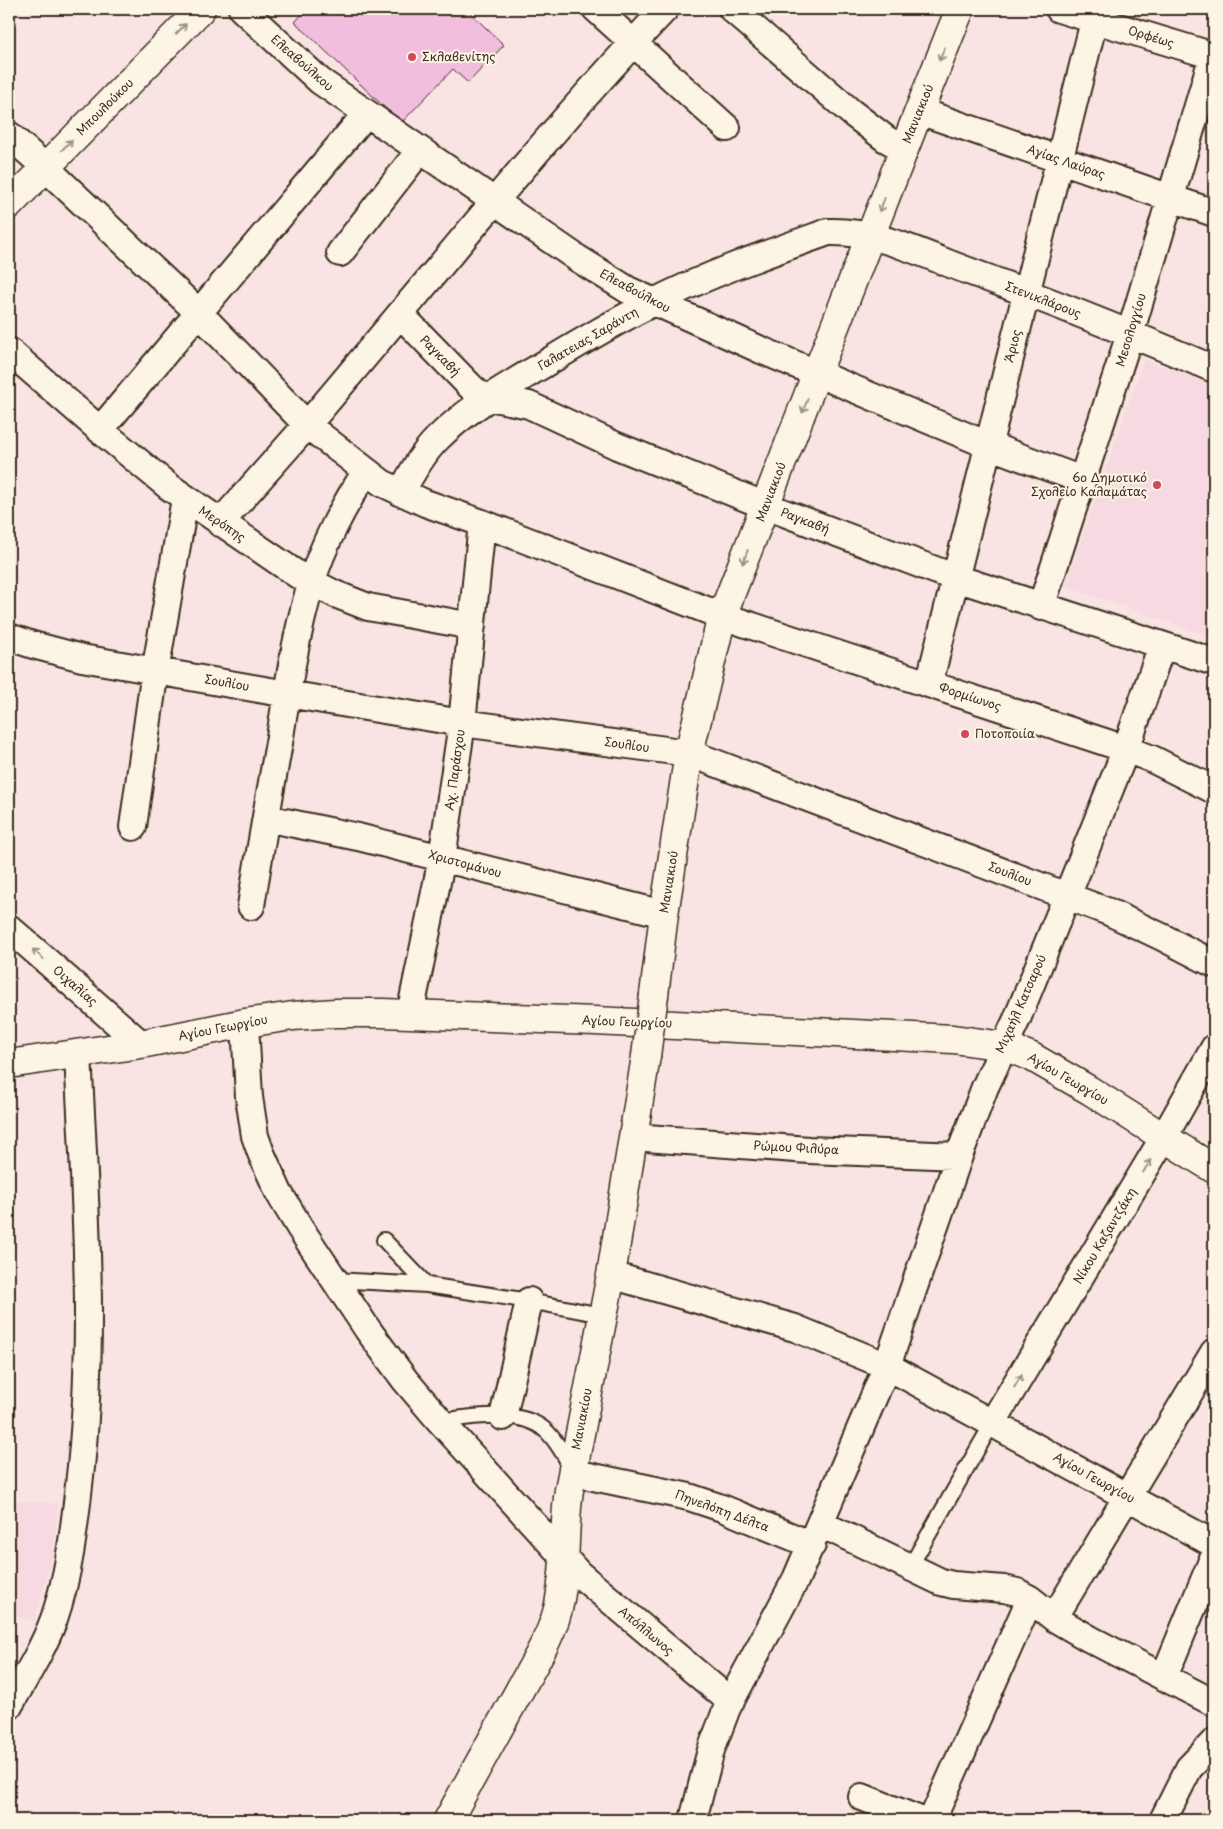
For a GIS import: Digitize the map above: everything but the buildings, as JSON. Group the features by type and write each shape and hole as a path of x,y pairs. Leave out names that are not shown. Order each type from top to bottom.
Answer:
{"street":[{"name":"Μπουλούκου","path":"9,205 201,9"},
{"name":"Ελεαβούλκου","path":"242,9 317,78 366,114 607,278 652,302 818,373 988,445 1082,480"},
{"path":"596,9 727,128"},
{"path":"220,523 307,425 494,201 665,9"},
{"path":"732,9 852,113 886,139 904,149"},
{"name":"Μανιακιού","path":"654,995 688,753 722,616 960,9"},
{"name":"Ορφέως","path":"1060,9 1095,14 1214,54"},
{"name":"Άριος","path":"929,684 1095,14"},
{"name":"Μεσολογγίου","path":"1041,607 1130,334 1214,54"},
{"name":"Αγίας Λαύρας","path":"919,111 1214,213"},
{"path":"100,430 366,114"},
{"name":"Φορμίωνος","path":"9,135 198,312 307,425 366,472 401,493 722,616 1126,749 1152,759 1214,790"},
{"path":"340,254 420,150"},
{"name":"Γαλατειας Σαράντη","path":"401,493 422,459 437,440 489,397 652,302 709,277 828,232 849,232 870,236"},
{"name":"Στενικλάρους","path":"870,236 1026,293 1214,369"},
{"name":"Ραγκαβή","path":"400,314 479,394 529,405 609,443 766,506 956,578 1214,662"},
{"name":"Μερόπης","path":"9,351 100,430 185,499 311,583 368,607 472,626"},
{"path":"251,906 304,606 311,583 330,538 366,472"},
{"path":"133,827 156,671 185,499"},
{"name":"Αχ. Παράσχου","path":"410,1014 442,858 462,723 482,523"},
{"name":"Σουλίου","path":"9,637 82,658 287,694 462,723 688,753 1067,896 1162,937 1214,964"},
{"name":"Μιχαήλ Κατσαρού","path":"693,1820 711,1750 730,1701 796,1578 888,1366 959,1156 990,1076 1021,1011 1126,749 1162,645"},
{"name":"Χριστομάνου","path":"266,818 358,837 664,914"},
{"name":"Οιχαλίας","path":"9,928 141,1044"},
{"name":"Μανιακίου","path":"448,1820 547,1640 558,1610 565,1558 567,1506 611,1275 654,995"},
{"name":"Αγίου Γεωργίου","path":"9,1064 141,1044 245,1023 312,1014 383,1013 605,1021 953,1039 1004,1046 1032,1057 1214,1169"},
{"name":"Απόλλωνος","path":"245,1023 249,1097 255,1136 279,1193 334,1280 405,1380 578,1574 730,1701"},
{"name":"Νίκου Καζαντζάκη","path":"993,1422 1164,1137 1214,1048"},
{"path":"9,1706 48,1632 62,1591 72,1543 84,1442 88,1390 89,1324 78,1054"},
{"name":"Ρώμου Φιλύρα","path":"633,1137 809,1150 959,1156"},
{"name":"Αγίου Γεωργίου","path":"611,1275 795,1328 888,1366 1214,1544"},
{"path":"503,1417 528,1301"},
{"path":"1054,1618 1214,1352"},
{"name":"Πηνελόπη Δέλτα","path":"573,1468 584,1475 689,1497 816,1534 910,1567 941,1582 953,1585 1009,1590 1030,1599 1054,1618 1214,1703"},
{"path":"1164,1677 1214,1556"},
{"path":"932,1820 1030,1599"},
{"path":"1162,1820 1188,1768 1214,1742"},
{"path":"862,1797 920,1820"}],"lane":[{"path":"384,1240 427,1286"},
{"path":"334,1280 427,1286 528,1301 602,1315"},
{"path":"440,1421 474,1416 524,1419 538,1424 550,1434 573,1468"},
{"path":"910,1567 993,1422"}],"shaded area":[{"name":"6ο Δημοτικό Σχολείο Καλαμάτας","path":"1144,360 1214,385 1214,638 1065,586"},
{"path":"9,1500 58,1504 53,1555 34,1621 9,1613"}],"place":[{"name":"Σκλαβενίτης","path":"412,57"},
{"name":"6ο Δημοτικό Σχολείο Καλαμάτας","path":"1157,485"},
{"name":"Ποτοποιία","path":"965,734"}]}
